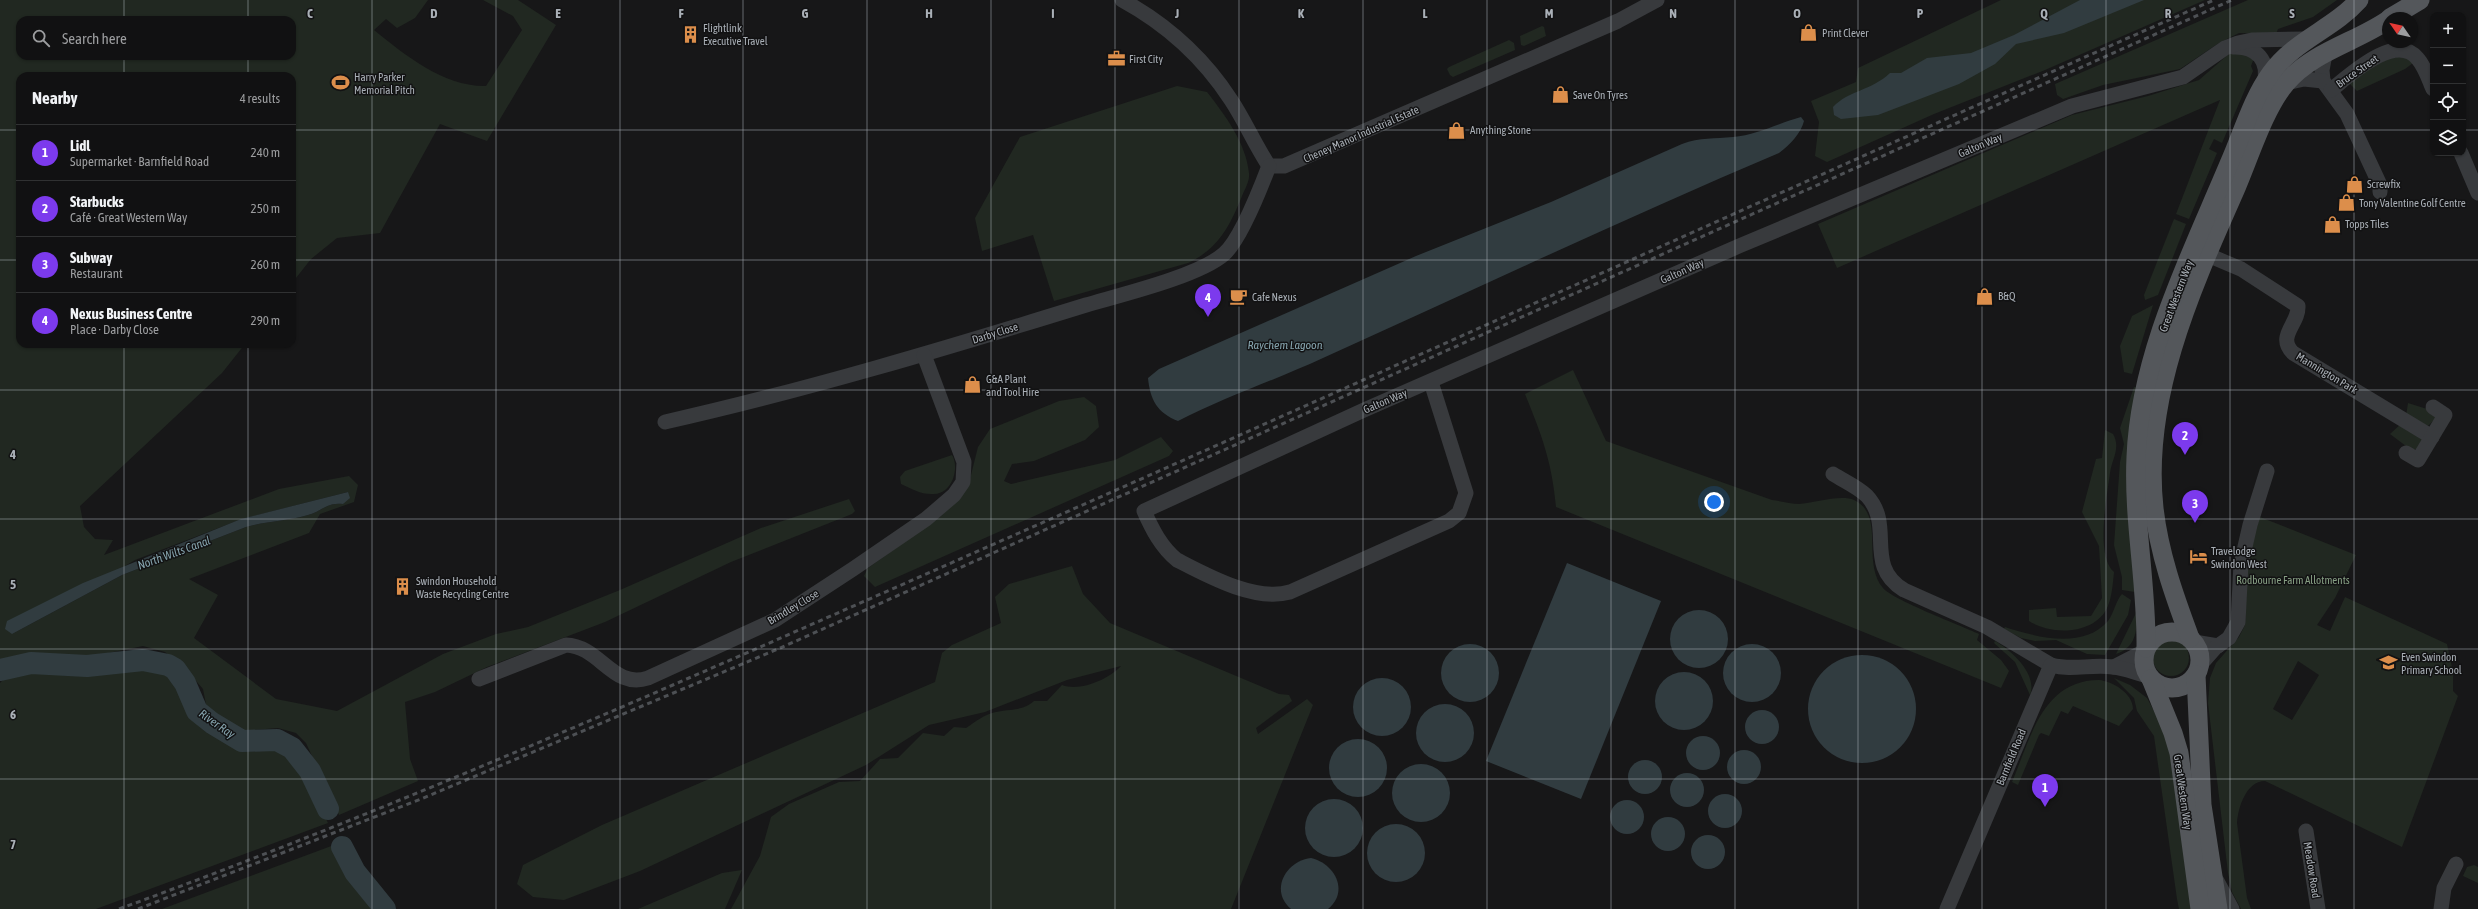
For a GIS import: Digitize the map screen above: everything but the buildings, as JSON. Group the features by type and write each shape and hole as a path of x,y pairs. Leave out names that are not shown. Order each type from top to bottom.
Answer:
{"main road":[{"name":"Great Western Way","path":"2146,649 2136,458 2146,391 2157,348 2174,298 2264,84 2286,55 2305,39 2350,10 2359,0"},
{"name":"Great Western Way","path":"2400,12 2420,0"},
{"name":"Great Western Way","path":"2192,640 2169,582 2158,538 2152,492 2152,458 2157,411 2167,367 2208,255 2268,112 2286,83 2295,74 2325,54 2382,23"},
{"path":"2166,632 2183,633 2192,640 2200,653 2198,670 2188,683 2173,688 2158,684 2150,678 2144,664 2146,649 2158,635 2166,632"},
{"name":"Great Western Way","path":"2198,670 2200,776 2210,870 2218,909"},
{"name":"Great Western Way","path":"2150,678 2173,733 2178,753 2200,909"}],"street":[{"path":"1122,0 1154,19 1198,57 1231,100 1269,166"},
{"name":"Cheney Manor Industrial Estate","path":"1269,166 1291,164 1618,21 1657,0"},
{"name":"Galton Way","path":"1431,382 1466,493 1459,513 1449,521 1297,589 1276,596 1262,595 1197,570 1168,553 1151,527 1144,511 1357,413 1431,382 1739,246 2072,106 2183,77 2224,48 2252,40 2305,39"},
{"path":"2224,48 2247,48 2257,54 2266,68 2264,84"},
{"name":"Bruce Street","path":"2327,85 2373,58 2401,50 2410,52 2418,58 2431,84"},
{"path":"2325,54 2322,70 2327,85 2347,114 2362,143 2380,185 2380,192"},
{"path":"2286,83 2301,79 2327,85"},
{"path":"2462,156 2478,193"},
{"name":"Darby Close","path":"665,422 782,394 924,354 1181,275 1212,263 1223,255 1234,242 1269,166"},
{"name":"Mannington Park","path":"2208,255 2241,269 2298,306 2297,313 2286,339 2288,347 2293,353 2432,437"},
{"name":"Brindley Close","path":"479,679 566,645 580,647 628,680 639,681 648,678 789,612 926,519 959,489 965,471 963,458 924,354"},
{"path":"2406,453 2418,460 2446,415 2433,407"},
{"path":"2198,670 2218,646 2233,633 2238,622 2241,564 2255,492 2268,471"},
{"path":"1833,474 1864,493 1872,502 1880,521 1881,561 1887,574 1895,584 1904,590 1987,627 2051,665 2066,669 2091,666 2114,667 2150,678"},
{"path":"2192,640 2218,646"},
{"path":"2114,667 2146,649"},
{"name":"Barnfield Road","path":"1947,909 2051,665"},
{"name":"Meadow Road","path":"2306,831 2318,909"},
{"path":"2440,909 2444,888 2456,864"},
{"path":"2210,870 2232,909"}],"green space":[{"path":"0,0 428,0 415,18 397,28 386,19 374,30 412,59 440,75 470,85 486,86 522,30 513,16 483,0 518,0 556,25 487,141 440,124 380,233 337,238 311,259 296,278 296,72 16,72 16,348 242,348 222,373 80,506 84,527 95,539 113,540 104,555 279,489 349,476 358,485 354,502 320,514 309,533 189,579 218,595 194,638 276,699 337,711 443,654 496,634 528,627 620,590 761,528 849,499 855,511 852,514 731,562 605,622 487,667 435,692 405,702 410,759 418,781 339,815 306,743 296,733 278,728 242,731 217,719 207,709 203,689 185,668 165,652 143,646 79,659 30,655 0,670","holes":["348,492 343,504 332,504 300,517 261,523 246,527 122,575 12,634 135,560 242,519"]},
{"path":"2001,0 2205,0 2045,70 1934,114 1827,162 1815,156 1819,122 1811,101 1856,82 1858,68"},
{"path":"2248,0 2337,0 2313,17 2278,29 2276,34 2239,33 2219,43 2180,69 2103,85 2063,99 2057,95 2055,84"},
{"path":"1542,26 1544,27 1546,36 1524,46 1521,45 1520,36"},
{"path":"1509,40 1514,43 1515,50 1453,77 1450,75 1447,69 1449,67"},
{"path":"2231,52 2254,58 2251,66 2253,71 2222,143 2214,139 2209,149 2217,153 2189,219 2176,214 2220,100 1837,268 1818,224 2072,115 2148,96 2199,80"},
{"path":"2403,56 2413,63 2405,69 2357,91 2349,83 2379,60"},
{"path":"1177,86 1207,92 1234,130 1244,151 1249,173 1247,185 1228,227 1215,244 1207,251 1188,263 1054,301 1033,235 982,251 975,218 1020,137"},
{"path":"2174,219 2186,224 2158,295 2145,300 2144,295"},
{"path":"2153,305 2132,374 2124,372 2120,346 2132,316"},
{"path":"1573,370 1606,441 1772,500 1799,504 1835,498 1849,498 1864,507 1869,516 1874,565 1877,577 1883,588 1900,599 1979,634 1977,640 2001,660 2009,671 2001,688 1556,507 1549,463 1525,394"},
{"path":"2134,387 2138,388 2135,592 2122,590 2122,577 2114,545 2120,462 2124,444 2120,428"},
{"path":"1084,397 1096,406 1099,427 1085,440 1034,461 1012,464 1004,481 1011,484 1115,460 1161,437 1173,451 1169,456 875,587 864,576 868,568 941,516 968,487 978,447 990,429 1059,401"},
{"path":"2408,403 2427,409 2436,418 2428,426 2406,416"},
{"path":"2401,424 2423,440 2417,449 2410,449 2390,434"},
{"path":"2105,430 2113,434 2116,444 2110,473 2104,525 2105,553 2108,564 2114,572 2108,606 2102,616 2094,623 2084,627 2072,630 2060,630 2038,626 2029,621 2029,610 2056,608 2057,617 2091,616 2102,598 2099,546 2082,512 2096,459 2102,458"},
{"path":"952,455 955,473 946,490 940,493 925,494 901,484 900,477 905,471"},
{"name":"Rodbourne Farm Allotments","path":"2260,517 2356,555 2335,598 2317,625 2330,631 2345,597 2447,644 2453,672 2453,691 2458,696 2402,847 2265,781 2258,782 2253,785 2244,796 2241,803 2237,823 2247,898 2251,909 2241,909 2232,892 2228,873 2208,703 2210,678 2216,663 2239,637 2245,625 2248,555","holes":["2298,661 2319,675 2292,720 2273,709"]},
{"path":"1072,566 1083,594 1110,623 1279,694 1289,695 1292,701 1256,728 1258,734 1307,699 1313,705 1231,909 731,909 760,856 771,817 789,804 839,782 860,781 880,759 898,758 923,733 944,736 954,727 966,728 988,714 1025,707 1034,701 1047,701 1062,685 1077,687 1102,680 1121,666 1067,680 985,712 929,725 866,765 640,871 564,900 533,897 517,884 523,865 602,825 935,682 942,653 952,645 1001,623 995,597 1009,584"},
{"path":"2122,594 2131,600 2128,615 2105,655 2087,654 2056,640 2035,641 2021,638 2004,629 2005,627 2059,639 2086,636 2098,630 2108,621"},
{"path":"2136,613 2136,632 2134,638 2127,648 2116,654"},
{"path":"2174,640 2184,645 2188,651 2188,665 2184,671 2178,675 2168,676 2158,671 2154,665 2153,655 2158,645 2164,641"},
{"path":"1995,641 2008,650 2027,671 2031,687 2030,695 2015,662 1994,643"},
{"path":"143,665 162,672 174,681 183,694 198,725 210,734 228,741 267,747 284,754 300,771 328,823 96,909 0,909 0,683 9,675 27,669 78,674"},
{"path":"2114,678 2130,685 2147,698 2169,739 2192,909 2179,909 2154,736 2137,711 2134,698"},
{"path":"2099,680 2115,685 2130,698 2133,709 2119,726 2073,706 2068,714 2061,711 2049,736 2041,733 2039,735 2018,785 2012,782 2032,731 2051,701 2064,690 2080,683"},
{"path":"334,845 379,909 162,909"},
{"path":"2474,865 2478,867 2478,883 2463,876 2467,867"},
{"path":"742,870 725,909 638,909 722,873"}],"water":[{"path":"2080,0 2144,0 2064,33 2016,44 1995,64 1959,84 1878,115 1841,119 1834,115 1833,107 1839,101 1875,84 1890,73 1901,73 1927,58 1971,53 2014,35"},
{"name":"Raychem Lagoon","path":"1801,117 1804,121 1798,134 1791,143 1779,153 1608,228 1305,366 1214,404 1178,421 1165,414 1153,399 1148,378 1159,369 1416,256 1551,202 1682,144 1701,139 1751,134"},
{"name":"North Wilts Canal","path":"348,492 350,498 343,504 332,504 300,517 261,523 246,527 122,575 12,634 5,629 7,621 83,583 241,519"},
{"path":"1567,563 1661,601 1581,799 1486,761"},
{"path":"1699,610 1710,612 1723,623 1726,628 1728,639 1726,650 1715,663 1710,666 1699,668 1688,666 1675,655 1672,650 1670,639 1672,628 1683,615 1688,612"},
{"path":"1470,644 1481,646 1494,657 1497,662 1499,673 1497,684 1486,697 1481,700 1470,702 1459,700 1446,689 1443,684 1441,673 1443,662 1454,649 1459,646"},
{"path":"1752,644 1763,646 1776,657 1779,662 1781,673 1779,684 1768,697 1763,700 1752,702 1741,700 1728,689 1725,684 1723,673 1725,662 1736,649 1741,646"},
{"path":"1862,655 1883,659 1900,671 1912,688 1916,709 1912,730 1900,747 1883,759 1862,763 1841,759 1824,747 1812,730 1808,709 1812,688 1824,671 1841,659"},
{"path":"1684,672 1695,674 1708,685 1711,690 1713,701 1711,712 1700,725 1695,728 1684,730 1673,728 1660,717 1657,712 1655,701 1657,690 1668,677 1673,674"},
{"path":"1382,678 1393,680 1406,691 1409,696 1411,707 1409,718 1398,731 1393,734 1382,736 1371,734 1358,723 1355,718 1353,707 1355,696 1366,683 1371,680"},
{"path":"1445,704 1456,706 1469,717 1472,722 1474,733 1472,744 1461,757 1456,760 1445,762 1434,760 1421,749 1418,744 1416,733 1418,722 1429,709 1434,706"},
{"path":"1765,710 1774,715 1778,720 1778,734 1774,739 1769,743 1759,744 1755,743 1746,734 1745,724 1746,720 1755,711"},
{"path":"1706,736 1715,741 1719,746 1719,760 1715,765 1710,769 1700,770 1696,769 1687,760 1686,750 1687,746 1696,737"},
{"path":"1358,739 1369,741 1382,752 1385,757 1387,768 1385,779 1374,792 1369,795 1358,797 1347,795 1334,784 1331,779 1329,768 1331,757 1342,744 1347,741"},
{"path":"1747,750 1756,755 1760,760 1760,774 1756,779 1751,783 1741,784 1737,783 1728,774 1727,764 1728,760 1737,751"},
{"path":"1648,760 1657,765 1661,770 1661,784 1657,789 1652,793 1642,794 1638,793 1629,784 1628,774 1629,770 1638,761"},
{"path":"1421,764 1432,766 1445,777 1448,782 1450,793 1448,804 1437,817 1432,820 1421,822 1410,820 1397,809 1394,804 1392,793 1394,782 1405,769 1410,766"},
{"path":"1690,773 1699,778 1703,783 1703,797 1699,802 1694,806 1684,807 1680,806 1671,797 1670,787 1671,783 1680,774"},
{"path":"1728,794 1737,799 1741,804 1741,818 1737,823 1732,827 1722,828 1718,827 1709,818 1708,808 1709,804 1718,795"},
{"path":"1334,799 1345,801 1358,812 1361,817 1363,828 1361,839 1350,852 1345,855 1334,857 1323,855 1310,844 1307,839 1305,828 1307,817 1318,804 1323,801"},
{"path":"1630,800 1639,805 1643,810 1643,824 1639,829 1634,833 1624,834 1620,833 1611,824 1610,814 1611,810 1620,801"},
{"path":"1671,817 1680,822 1684,827 1684,841 1680,846 1675,850 1665,851 1661,850 1652,841 1651,831 1652,827 1661,818"},
{"path":"1396,824 1407,826 1420,837 1423,842 1425,853 1423,864 1412,877 1407,880 1396,882 1385,880 1372,869 1369,864 1367,853 1369,842 1380,829 1385,826"},
{"path":"1711,835 1720,840 1724,845 1724,859 1720,864 1715,868 1705,869 1701,868 1692,859 1691,849 1692,845 1701,836"},
{"path":"1311,858 1326,866 1336,879 1338,894 1335,902 1328,909 1291,909 1281,893 1283,878 1288,870 1294,865 1302,860"}],"waterway":[{"name":"River Ray","path":"0,670 31,663 87,666 143,660 168,665 175,669 185,683 197,711 212,723 242,741 277,740 292,748 310,771 328,809"},
{"name":"River Ray","path":"342,847 355,872 385,909"}],"railway":[{"path":"119,909 347,821 684,680 1169,467 2214,0"},
{"path":"138,909 421,799 778,649 2232,0"}],"place":[{"name":"Print Clever","path":"1809,33"},
{"name":"Flightlink Executive Travel","path":"690,34"},
{"name":"First City","path":"1116,59"},
{"name":"Harry Parker Memorial Pitch","path":"341,83"},
{"name":"Save On Tyres","path":"1560,95"},
{"name":"Anything Stone","path":"1457,130"},
{"name":"Screwfix","path":"2354,184"},
{"name":"Tony Valentine Golf Centre","path":"2346,203"},
{"name":"Topps Tiles","path":"2332,224"},
{"name":"B&Q","path":"1985,296"},
{"name":"Cafe Nexus","path":"1239,297"},
{"name":"Nexus Business Centre","path":"1208,317"},
{"name":"G&A Plant and Tool Hire","path":"973,385"},
{"name":"Starbucks","path":"2185,455"},
{"name":"Subway","path":"2195,523"},
{"name":"Travelodge Swindon West","path":"2198,557"},
{"name":"Swindon Household Waste Recycling Centre","path":"403,587"},
{"name":"Even Swindon Primary School","path":"2388,663"},
{"name":"Lidl","path":"2045,807"}]}
